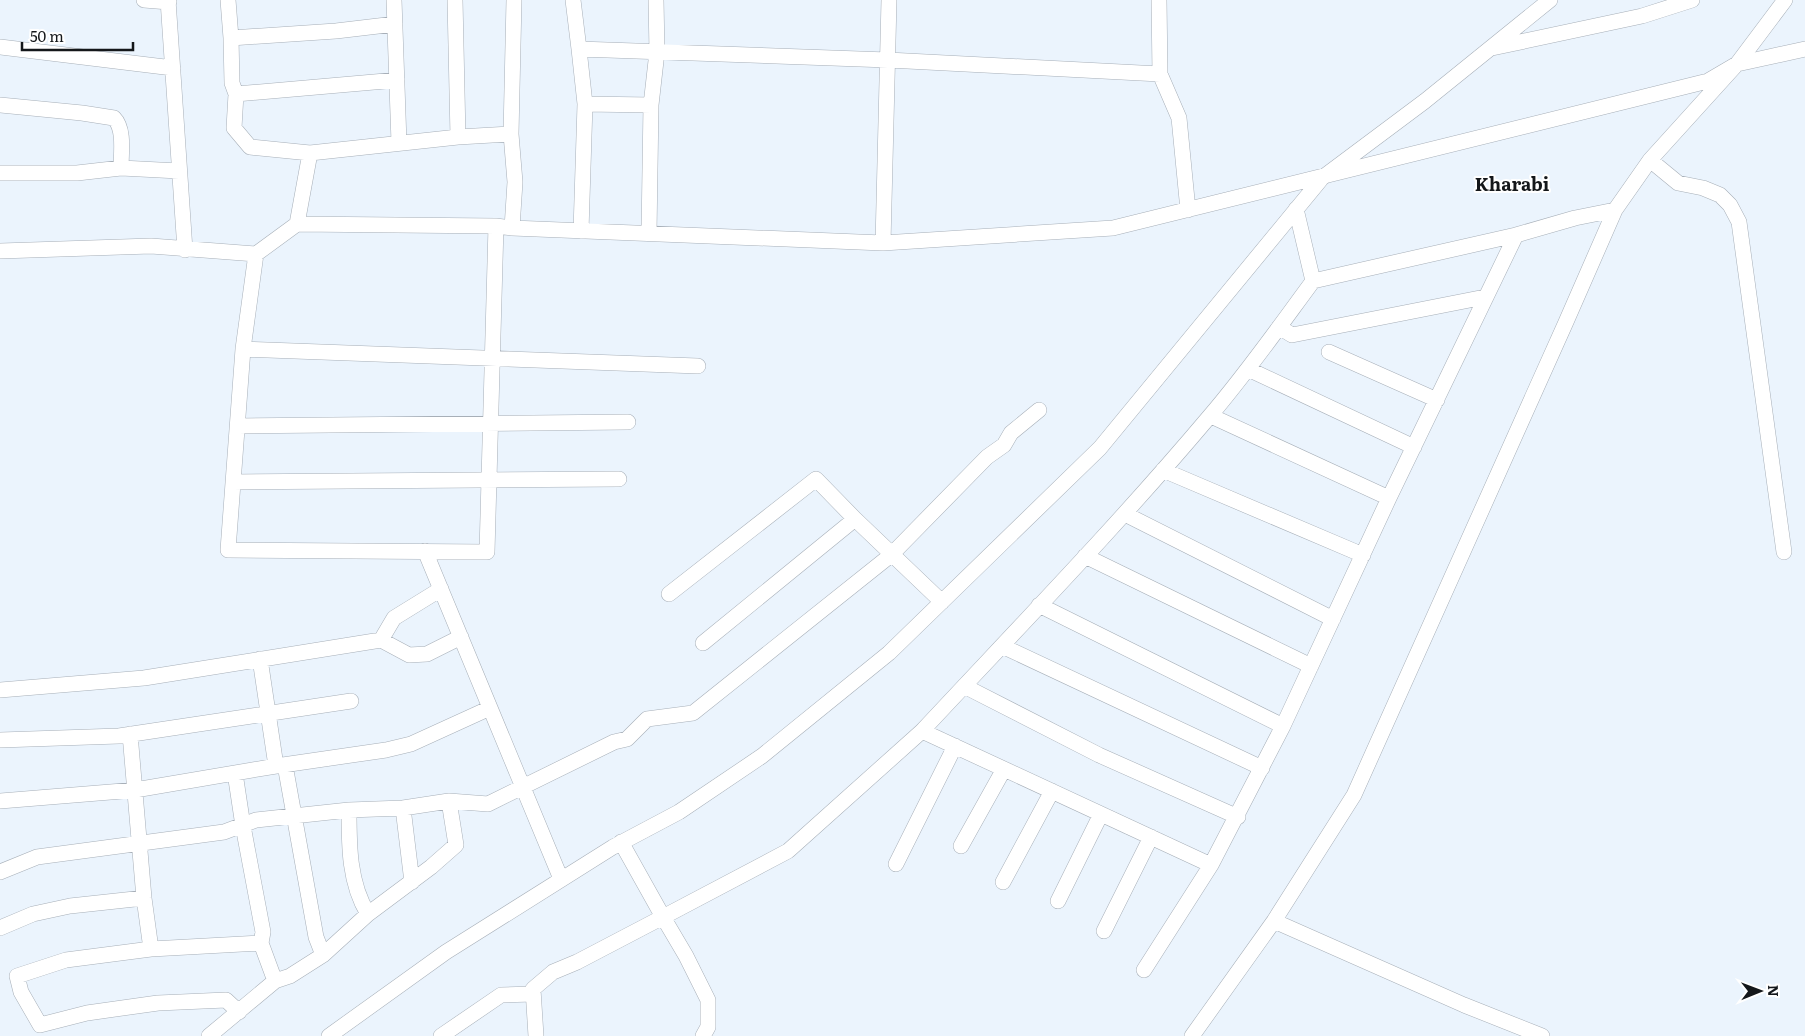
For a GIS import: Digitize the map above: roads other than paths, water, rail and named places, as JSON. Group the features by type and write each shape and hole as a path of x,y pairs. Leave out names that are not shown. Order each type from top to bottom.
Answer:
{"street":[{"path":"144,0 169,1 185,250"},
{"path":"228,0 232,83 236,94 234,128 250,147 310,154 458,137 511,134"},
{"path":"394,0 399,143"},
{"path":"455,0 458,137"},
{"path":"512,228 515,182 511,134 514,0"},
{"path":"573,0 585,104 581,231"},
{"path":"649,234 651,105 657,52 656,0"},
{"path":"883,242 889,0"},
{"path":"1159,0 1160,74 1179,118 1188,210"},
{"path":"329,1036 446,952 621,842 679,812 762,756 889,653 1100,448 1322,178 1425,101 1550,0"},
{"path":"1490,48 1642,16 1692,0"},
{"path":"1192,1036 1274,921 1354,795 1615,210 1650,160 1737,64 1785,0"},
{"path":"231,38 336,31 395,24"},
{"path":"0,47 173,68"},
{"path":"579,49 888,60 1160,74"},
{"path":"0,251 151,246 256,254 297,224 496,226 649,234 883,242 1114,228 1708,81 1737,64 1805,50"},
{"path":"236,94 397,80"},
{"path":"585,104 651,105"},
{"path":"0,105 114,118 118,122 121,131 121,168"},
{"path":"297,224 310,154"},
{"path":"1650,160 1678,183 1702,188 1720,195 1730,205 1739,222 1784,552"},
{"path":"0,173 77,173 121,168 179,171"},
{"path":"1296,209 1313,281"},
{"path":"536,1036 533,989 553,972 578,962 788,851 922,731 1125,514 1248,369 1313,281 1516,235 1575,218 1615,210"},
{"path":"256,254 244,349 228,550 487,552 496,226"},
{"path":"1144,970 1211,866 1238,816 1283,726 1389,498 1516,235"},
{"path":"1279,327 1292,335 1485,297"},
{"path":"244,349 698,366"},
{"path":"1329,352 1436,400"},
{"path":"1248,369 1414,448"},
{"path":"0,872 37,857 224,832 256,820 349,810 403,808 449,802 488,804 614,742 627,739 647,719 693,713 891,554 987,457 1004,445 1012,433 1039,410"},
{"path":"1210,416 1389,498"},
{"path":"238,426 628,422"},
{"path":"1163,470 1362,555"},
{"path":"233,482 619,479"},
{"path":"669,594 816,479 942,602"},
{"path":"1125,514 1333,619"},
{"path":"703,643 855,519"},
{"path":"426,551 562,879"},
{"path":"1085,556 1311,666"},
{"path":"381,640 394,618 441,589"},
{"path":"1039,606 1283,726"},
{"path":"0,690 144,678 381,640 409,655 427,654 461,637"},
{"path":"1002,646 1262,768"},
{"path":"260,659 268,712 293,816 316,937 323,955"},
{"path":"964,686 1099,755 1238,816"},
{"path":"0,740 130,734 351,701"},
{"path":"0,800 135,790 280,765 386,750 410,744 490,708"},
{"path":"922,731 1211,866"},
{"path":"130,734 144,898 151,949"},
{"path":"896,864 955,746"},
{"path":"961,846 1004,769"},
{"path":"235,773 263,932 261,943 275,981"},
{"path":"1003,882 1052,791"},
{"path":"209,1036 275,981 290,976 323,955 368,914 412,882 456,845 449,802"},
{"path":"403,808 412,882"},
{"path":"349,810 350,856 359,899 368,914"},
{"path":"1058,901 1101,814"},
{"path":"1104,931 1151,837"},
{"path":"621,842 686,956 708,1000 708,1027 703,1036"},
{"path":"0,928 33,914 70,906 144,898"},
{"path":"1274,921 1464,1005 1542,1036"},
{"path":"238,1012 226,1000 158,1003 87,1013 40,1025 21,992 17,976 66,960 151,949 261,943"},
{"path":"441,1036 501,995 533,994"}],"district":[{"name":"Kharabi","path":"1512,183"}]}
